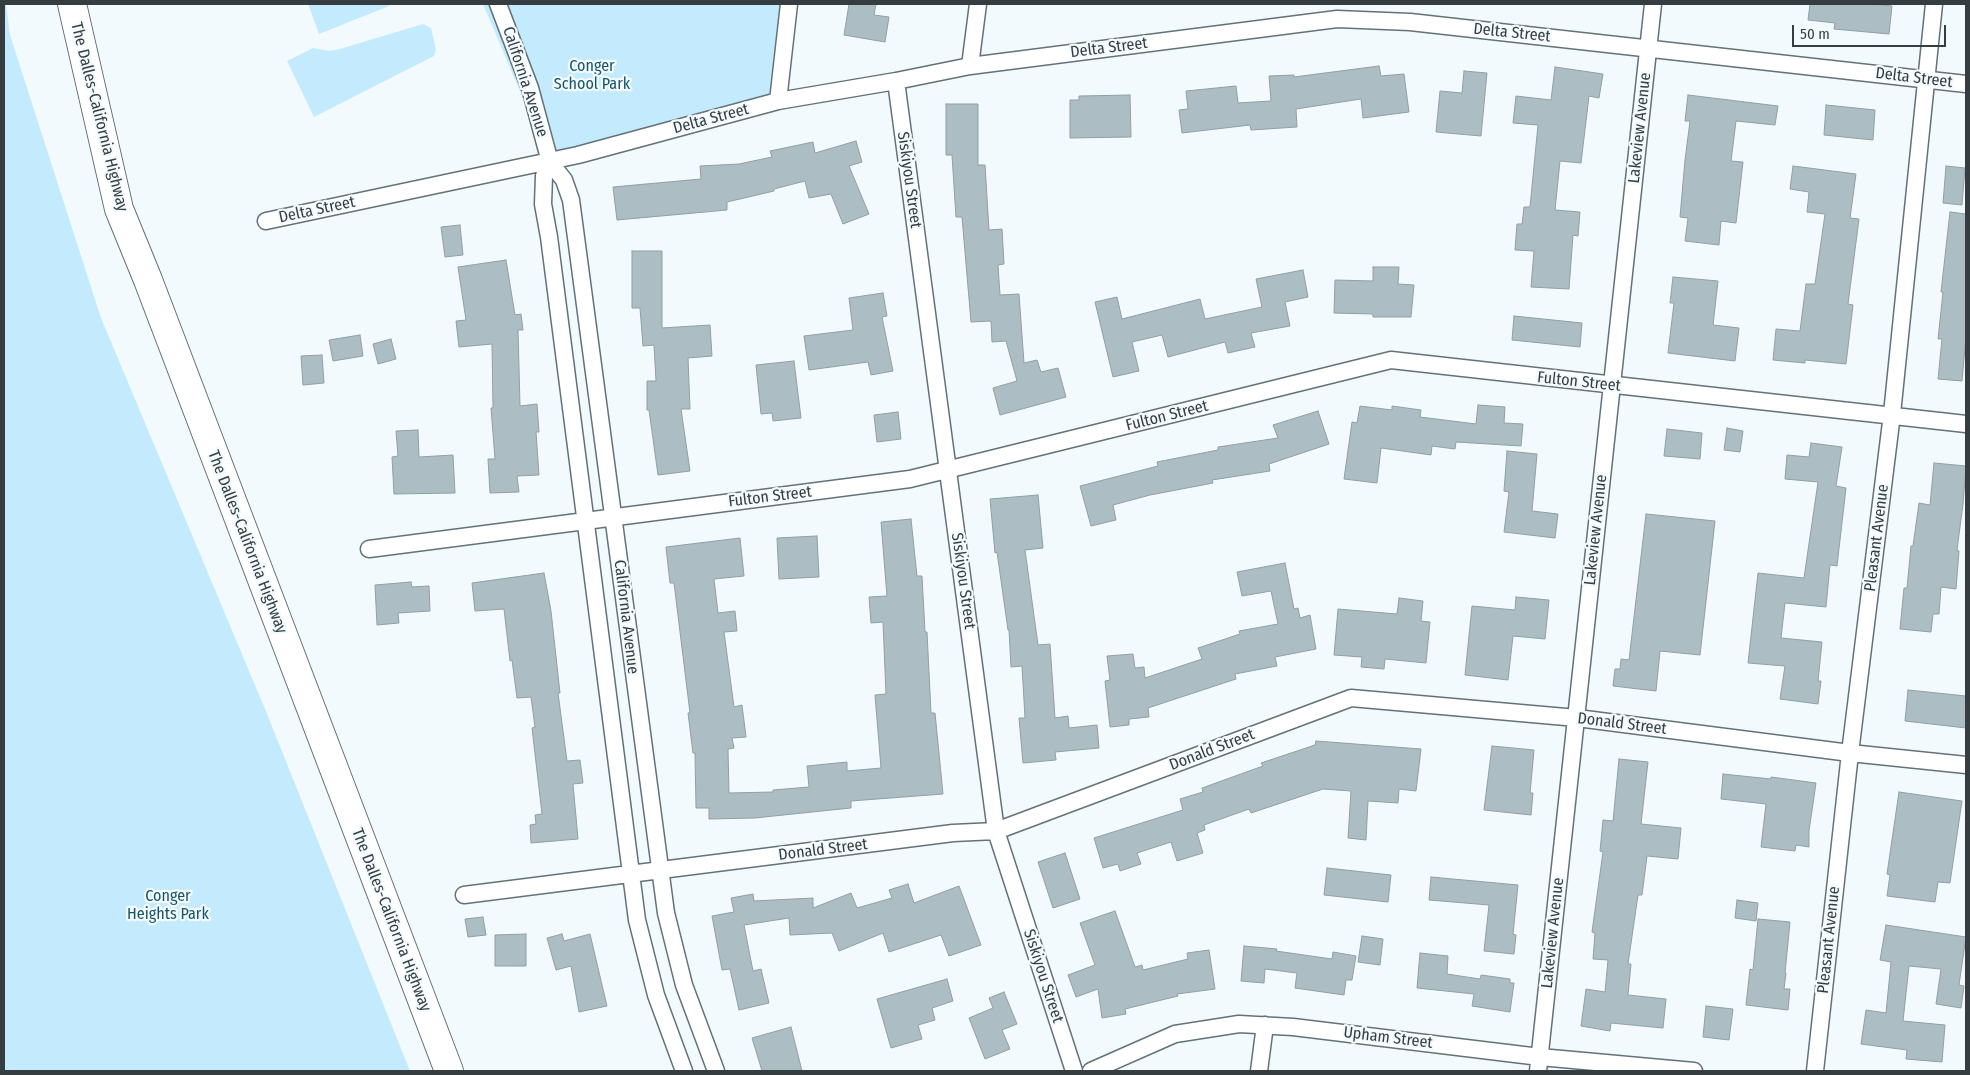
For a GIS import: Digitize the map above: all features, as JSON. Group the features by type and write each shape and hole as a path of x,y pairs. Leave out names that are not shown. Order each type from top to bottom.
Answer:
{"highway":[{"name":"The Dalles-California Highway","path":"72,4 119,209 148,280 449,1071"}],"street":[{"name":"California Avenue","path":"498,4 530,88 550,162 564,180 571,200 659,871 668,922 684,985 716,1071"},
{"path":"778,101 789,4"},
{"path":"970,66 978,4"},
{"name":"Lakeview Avenue","path":"1539,1064 1653,4"},
{"name":"Pleasant Avenue","path":"1814,1071 1850,753 1892,414 1934,4"},
{"name":"Delta Street","path":"266,221 550,162 778,101 970,66 1337,20 1410,22 1966,84"},
{"name":"Siskiyou Street","path":"896,81 996,831 1074,1071"},
{"name":"California Avenue","path":"550,162 544,176 543,204 549,237 637,920 656,995 684,1071"},
{"name":"Fulton Street","path":"369,549 910,479 1391,360 1612,386 1892,414 1966,424"},
{"name":"Donald Street","path":"464,896 954,833 996,831 1351,698 1577,718 1850,753 1966,764"},
{"name":"Upham Street","path":"1091,1071 1175,1034 1239,1024 1294,1027 1539,1064 1694,1071"},
{"path":"1259,1071 1265,1025"}],"green space":[{"name":"Conger Heights Park","path":"4,4 6,4 10,35 101,318 265,709 410,1071 4,1071"},
{"path":"308,4 388,4 389,6 319,34"},
{"name":"Conger School Park","path":"483,4 789,4 778,101 550,162"},
{"path":"423,24 431,28 436,50 434,56 314,117 287,61 313,48 330,51 340,49"}],"building":[{"path":"849,4 876,4 874,15 889,17 885,42 844,35"},
{"path":"1810,4 1872,4 1892,6 1889,34 1834,29 1835,23 1808,20"},
{"path":"1379,66 1381,76 1404,74 1409,112 1363,118 1361,99 1296,109 1297,127 1251,130 1250,125 1182,133 1179,110 1188,109 1186,91 1236,86 1238,103 1271,101 1269,76 1294,75 1294,77"},
{"path":"1555,67 1603,74 1599,98 1589,96 1581,163 1560,161 1555,210 1580,212 1578,236 1573,235 1569,289 1531,287 1534,251 1515,250 1517,224 1522,224 1524,207 1530,207 1538,125 1513,123 1516,96 1551,100"},
{"path":"1464,71 1487,73 1481,136 1436,132 1440,91 1462,93"},
{"path":"1130,95 1131,137 1070,138 1070,100 1079,100 1079,96"},
{"path":"1688,95 1778,106 1775,125 1736,121 1731,161 1743,162 1736,223 1721,221 1719,245 1685,241 1688,218 1680,217 1690,121 1685,121"},
{"path":"946,104 978,104 978,165 985,165 989,230 1002,229 1004,264 998,265 1000,295 1019,294 1024,363 1037,360 1041,372 1058,368 1066,397 1000,415 993,388 1017,381 1006,341 992,342 991,321 971,322 962,217 956,217 952,155 946,155"},
{"path":"1826,105 1875,110 1873,140 1824,135"},
{"path":"856,141 862,162 849,166 869,214 843,224 831,194 809,198 805,181 774,189 774,191 727,202 727,210 617,220 613,187 701,179 700,166 739,164 772,157 770,151 813,142 815,153"},
{"path":"1793,166 1856,174 1850,218 1859,219 1848,304 1853,305 1846,364 1805,360 1805,363 1773,360 1776,329 1800,331 1806,284 1815,284 1825,214 1807,212 1809,192 1790,189"},
{"path":"1946,166 1965,168 1962,205 1943,203"},
{"path":"1950,212 1966,214 1966,337 1962,381 1938,379 1942,339 1938,339 1943,292 1941,292"},
{"path":"460,225 463,255 445,257 441,227"},
{"path":"632,251 662,251 662,328 710,325 712,356 688,358 690,409 681,409 690,471 658,475 649,410 647,410 647,381 656,381 654,345 643,346 640,308 632,308"},
{"path":"506,260 515,315 521,314 523,330 518,330 520,406 537,404 539,432 536,432 539,475 517,476 519,492 490,493 488,459 495,459 491,408 493,408 492,344 459,347 456,321 466,320 458,267"},
{"path":"1373,267 1399,267 1398,284 1414,285 1411,317 1373,317 1373,314 1334,313 1335,280 1373,281"},
{"path":"1303,270 1308,297 1285,302 1290,326 1251,333 1255,347 1228,353 1225,342 1168,357 1162,335 1132,342 1139,371 1113,377 1095,302 1117,297 1122,319 1200,299 1205,319 1262,307 1256,279"},
{"path":"1673,277 1718,281 1713,325 1739,328 1735,361 1668,353 1674,303 1670,303"},
{"path":"883,293 887,316 882,317 893,371 871,375 868,362 809,370 804,336 853,330 849,298"},
{"path":"1514,316 1582,323 1580,347 1512,340"},
{"path":"360,335 363,356 333,361 329,340"},
{"path":"391,339 396,359 378,364 373,344"},
{"path":"322,355 324,383 303,385 301,356"},
{"path":"794,361 801,418 773,421 772,413 761,414 756,365"},
{"path":"1478,405 1505,407 1504,423 1523,424 1521,446 1456,442 1455,449 1432,446 1431,455 1381,448 1377,483 1344,479 1352,422 1357,423 1360,406 1392,410 1392,406 1421,410 1420,417 1476,424"},
{"path":"1318,411 1329,444 1269,464 1270,471 1212,480 1213,483 1150,495 1113,505 1116,520 1091,526 1080,486 1158,466 1157,462 1218,450 1218,447 1278,438 1273,425"},
{"path":"898,412 901,439 877,442 874,415"},
{"path":"1727,428 1743,431 1740,452 1724,450"},
{"path":"1667,429 1702,433 1700,459 1664,456"},
{"path":"418,430 419,457 453,455 455,493 394,494 392,457 398,456 396,431"},
{"path":"1811,443 1842,447 1836,486 1846,488 1837,566 1830,565 1826,607 1785,603 1781,638 1822,642 1818,681 1821,681 1818,704 1780,699 1785,666 1748,663 1758,573 1804,578 1818,482 1785,479 1787,455 1809,457"},
{"path":"1507,451 1537,454 1532,511 1558,514 1555,538 1504,532 1509,492 1504,491"},
{"path":"1934,463 1966,466 1957,550 1959,551 1956,589 1941,587 1939,614 1933,614 1931,632 1900,629 1904,588 1907,588 1911,546 1913,546 1919,503 1930,505"},
{"path":"1038,495 1043,548 1025,550 1038,645 1050,644 1055,718 1068,716 1069,728 1097,725 1099,748 1055,752 1056,760 1023,763 1019,718 1025,718 1022,666 1011,667 1009,630 997,552 995,553 990,499"},
{"path":"1646,514 1715,521 1700,655 1660,651 1656,691 1613,686 1615,669 1620,669 1621,659 1629,660"},
{"path":"911,519 917,576 922,576 931,713 935,713 943,794 851,801 851,808 755,818 709,819 709,808 696,808 695,753 693,753 688,713 690,713 674,583 670,583 666,547 740,538 744,576 714,579 718,613 735,611 737,631 724,632 734,707 742,705 746,737 732,738 734,748 728,749 729,793 773,792 773,790 809,787 807,766 847,762 847,771 881,768 875,695 886,694 883,622 871,623 869,597 887,596 881,522"},
{"path":"817,536 819,577 779,579 777,538"},
{"path":"1285,563 1294,609 1298,608 1300,618 1310,615 1316,649 1275,657 1277,666 1235,674 1236,679 1148,708 1149,717 1129,719 1129,725 1110,727 1105,681 1110,680 1107,656 1133,654 1135,668 1144,667 1145,678 1202,659 1198,648 1240,634 1239,631 1278,624 1271,591 1242,596 1237,572"},
{"path":"544,573 551,611 560,693 558,693 567,761 580,760 583,783 573,784 578,839 531,843 530,825 536,824 535,815 542,814 532,728 535,727 531,697 517,698 512,660 510,661 504,609 475,611 472,583"},
{"path":"411,582 412,587 429,586 430,611 398,613 399,623 377,625 375,585"},
{"path":"1516,597 1549,600 1545,639 1513,636 1508,680 1465,675 1472,606 1515,610"},
{"path":"1399,598 1423,601 1421,621 1430,622 1426,663 1385,659 1384,669 1361,667 1362,657 1334,655 1338,609 1397,614"},
{"path":"1908,690 1966,696 1966,728 1905,721"},
{"path":"1316,741 1421,749 1416,791 1399,789 1398,803 1368,801 1366,840 1348,838 1351,791 1323,789 1251,813 1249,809 1204,825 1205,830 1197,833 1203,853 1177,861 1171,842 1137,853 1141,864 1120,871 1118,864 1103,868 1094,838 1183,810 1180,799 1203,792 1202,788 1263,766 1261,763 1315,745"},
{"path":"1492,746 1534,750 1530,793 1533,793 1531,815 1484,810"},
{"path":"1619,759 1648,762 1641,824 1681,828 1678,859 1647,856 1642,895 1638,895 1628,964 1631,964 1628,995 1666,999 1663,1028 1611,1023 1610,1031 1581,1026 1586,989 1605,992 1608,960 1593,959 1595,933 1592,932 1603,852 1600,851 1603,820 1613,821"},
{"path":"1723,774 1771,779 1771,777 1816,783 1809,831 1809,847 1796,845 1795,851 1761,847 1766,804 1721,799"},
{"path":"1899,792 1962,801 1950,883 1938,882 1935,902 1887,896 1890,875 1887,874"},
{"path":"1065,853 1080,899 1053,908 1038,862"},
{"path":"1327,868 1391,875 1388,902 1324,895"},
{"path":"1431,877 1518,885 1513,934 1516,935 1514,954 1484,951 1489,905 1429,900"},
{"path":"908,884 914,903 959,886 981,945 949,956 941,935 889,952 883,933 839,951 832,933 790,935 789,918 744,925 753,971 761,969 769,1003 739,1010 730,969 722,970 712,916 734,912 731,898 753,894 754,901 813,898 813,908 851,893 857,908 892,898 889,890"},
{"path":"1737,900 1758,903 1756,921 1735,918"},
{"path":"1115,911 1135,967 1142,965 1143,970 1188,959 1187,953 1209,950 1215,989 1177,994 1178,996 1125,1009 1126,1014 1102,1018 1098,989 1076,997 1068,975 1095,965 1080,923"},
{"path":"483,917 486,935 468,937 465,919"},
{"path":"1758,919 1790,922 1784,989 1790,989 1788,1010 1746,1005 1750,969 1753,970"},
{"path":"1886,925 1966,937 1959,985 1964,986 1961,1008 1936,1004 1941,969 1909,966 1903,1021 1945,1025 1942,1062 1906,1059 1907,1050 1861,1044 1866,1010 1886,1013 1891,962 1880,960"},
{"path":"526,934 526,966 495,966 495,935"},
{"path":"562,934 564,941 590,934 607,1006 579,1012 571,966 556,970 547,938"},
{"path":"1362,936 1383,939 1380,965 1358,962"},
{"path":"1244,946 1277,949 1276,951 1332,959 1333,952 1356,956 1352,980 1346,980 1344,995 1295,988 1297,973 1265,969 1264,983 1241,981"},
{"path":"1420,953 1448,956 1447,974 1480,979 1481,975 1510,979 1510,983 1514,983 1510,1012 1472,1006 1474,994 1417,988"},
{"path":"947,979 953,1001 932,1008 935,1020 918,1025 922,1039 891,1048 877,999"},
{"path":"1004,992 1017,1024 1002,1030 1010,1049 985,1059 969,1018 993,1008 989,998"},
{"path":"1706,1006 1733,1009 1729,1040 1703,1037"},
{"path":"791,1027 802,1071 762,1071 752,1038"}]}
